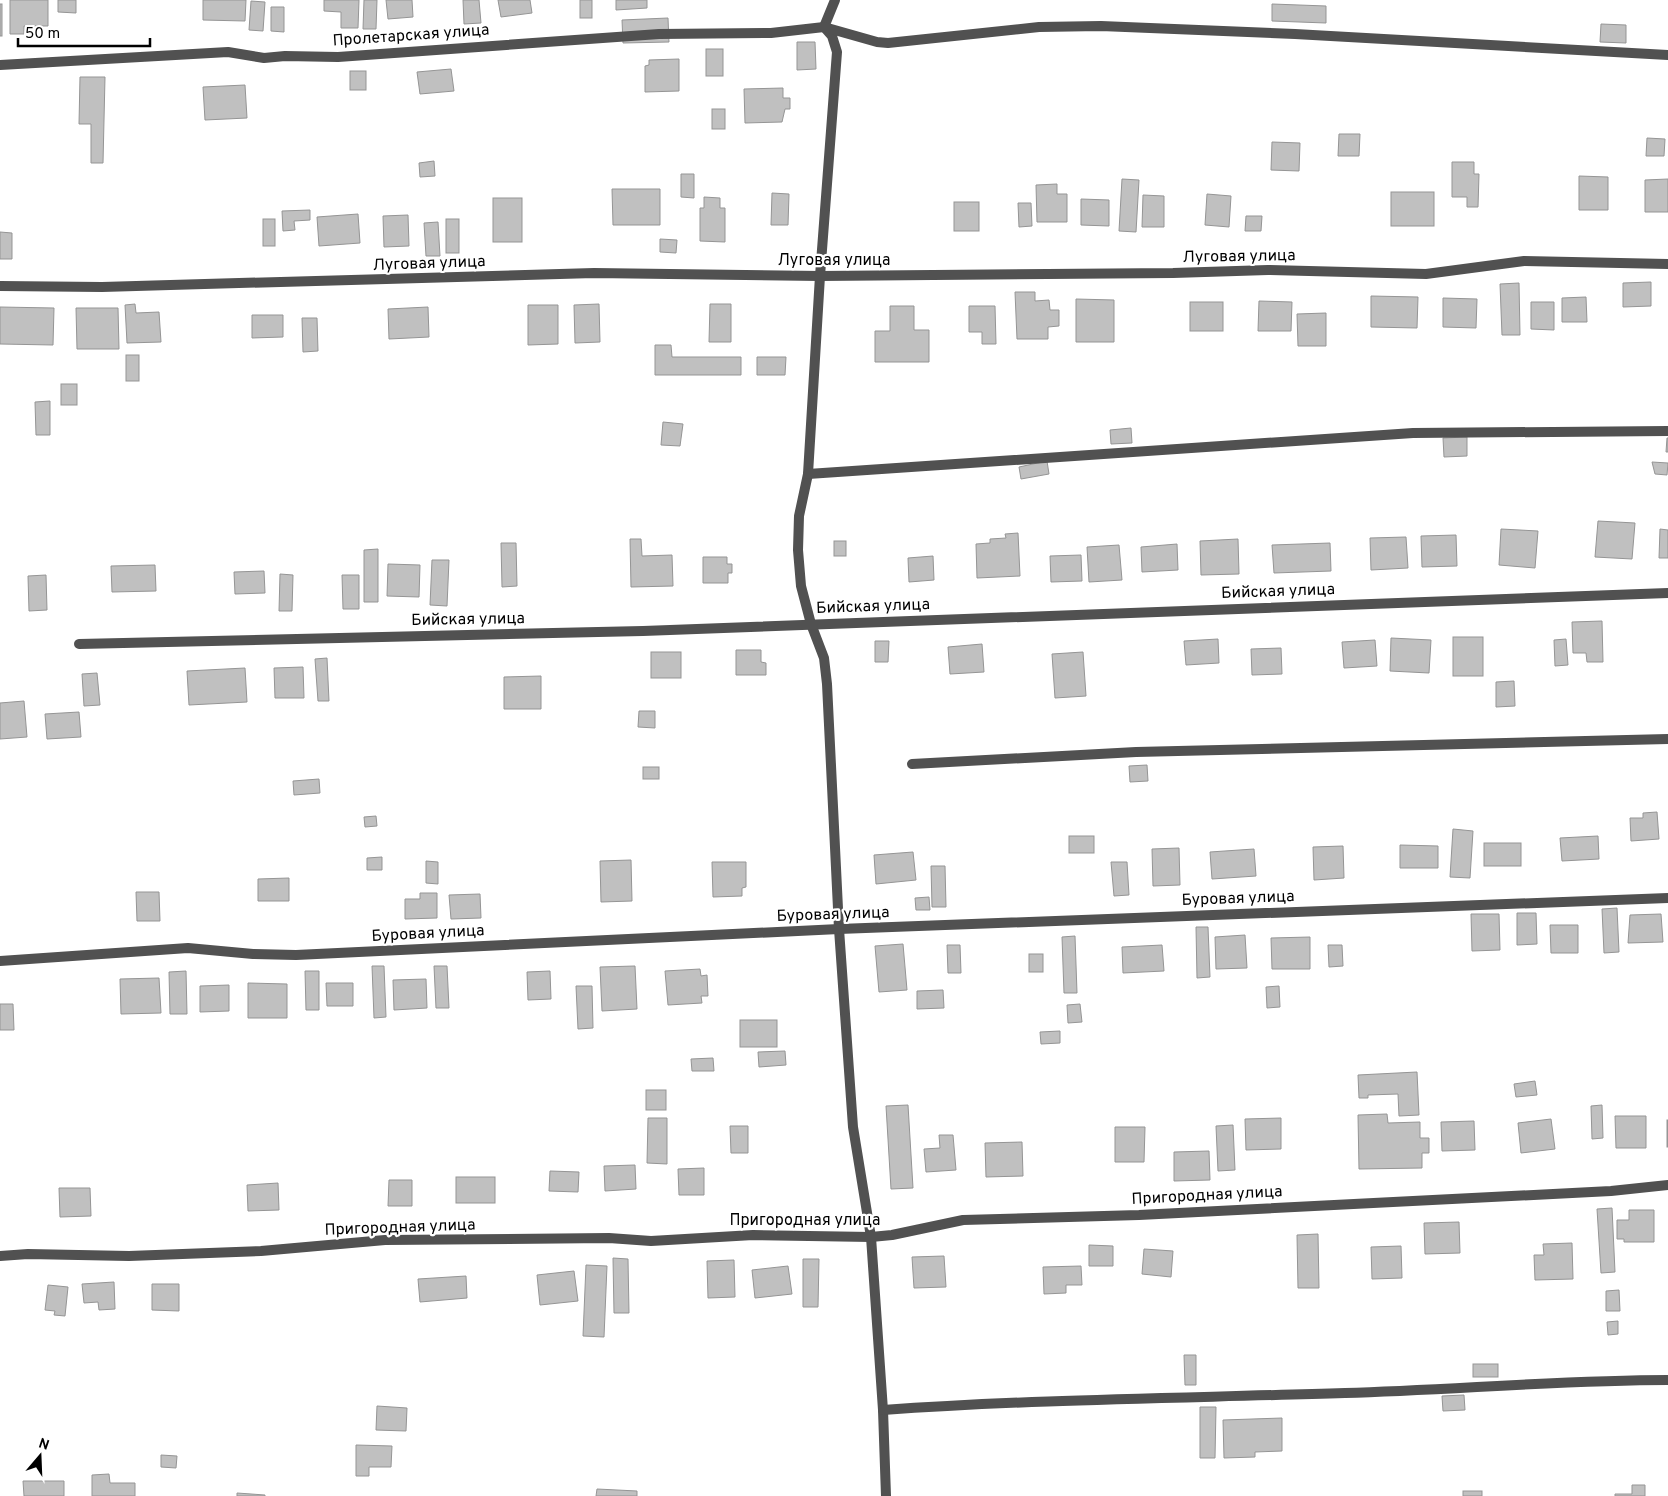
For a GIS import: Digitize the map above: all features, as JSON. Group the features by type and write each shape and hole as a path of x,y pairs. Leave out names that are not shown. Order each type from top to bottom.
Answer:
{"street":[{"path":"824,27 835,0"},
{"path":"824,27 877,42 888,43 1039,27 1100,26 1295,34 1668,54"},
{"path":"824,27 832,36 837,52 820,276 808,474 799,516 798,550 801,586 811,624 824,658 827,684 839,929 853,1128 872,1237 883,1410 886,1496"},
{"name":"Пролетарская улица","path":"0,65 228,52 264,58 338,57 660,34 771,33 824,27"},
{"name":"Луговая улица","path":"0,286 102,287 594,273 820,276 1173,273 1268,270 1426,274 1524,261 1668,264"},
{"path":"808,474 1413,433 1668,431"},
{"name":"Бийская улица","path":"79,644 642,631 1668,593"},
{"path":"912,764 1136,752 1668,739"},
{"name":"Буровая улица","path":"0,961 188,948 253,954 296,955 839,929 1668,898"},
{"name":"Пригородная улица","path":"0,1256 28,1254 130,1256 252,1251 385,1240 609,1238 644,1241 753,1235 872,1237 892,1235 963,1220 1139,1215 1611,1191 1668,1185"},
{"path":"883,1410 991,1403 1346,1393 1668,1380"}],"building":[{"path":"10,0 48,0 48,26 24,26 24,34 10,34"},
{"path":"58,0 76,0 76,13 58,12"},
{"path":"203,0 246,0 245,21 203,20"},
{"path":"324,0 359,0 358,28 341,28 341,12 324,11"},
{"path":"364,0 377,0 376,29 363,29"},
{"path":"386,0 412,0 413,17 388,19"},
{"path":"463,0 479,0 481,23 464,24"},
{"path":"498,0 530,0 532,13 501,17"},
{"path":"580,0 592,0 592,18 580,18"},
{"path":"616,0 647,0 647,8 616,10"},
{"path":"251,1 265,2 263,31 249,30"},
{"path":"0,4 2,4 2,36 0,36"},
{"path":"1272,4 1326,6 1326,23 1272,21"},
{"path":"271,7 284,7 284,32 271,31"},
{"path":"668,18 669,42 623,43 622,20"},
{"path":"1601,24 1626,25 1626,43 1600,42"},
{"path":"797,42 815,42 816,69 797,70"},
{"path":"706,49 723,49 723,76 706,76"},
{"path":"679,59 679,91 645,92 645,66 649,65 649,60"},
{"path":"451,69 454,91 420,94 417,72"},
{"path":"350,71 366,71 366,90 350,90"},
{"path":"80,77 105,77 103,163 91,163 91,124 79,124"},
{"path":"245,85 247,118 205,120 203,87"},
{"path":"783,88 783,98 790,98 790,109 785,109 782,122 745,123 744,89"},
{"path":"712,109 725,109 725,129 712,129"},
{"path":"1339,134 1360,134 1359,156 1338,156"},
{"path":"1647,138 1665,139 1664,156 1646,156"},
{"path":"1272,142 1300,143 1299,171 1271,170"},
{"path":"434,161 435,176 420,177 419,163"},
{"path":"1452,162 1474,162 1474,174 1479,174 1478,207 1467,207 1467,197 1452,197"},
{"path":"681,174 694,174 694,198 681,197"},
{"path":"1579,176 1608,177 1608,210 1579,210"},
{"path":"1122,179 1139,180 1136,232 1119,231"},
{"path":"1668,179 1668,212 1645,212 1645,180"},
{"path":"1057,184 1057,194 1067,194 1067,222 1037,222 1036,185"},
{"path":"612,189 660,189 660,225 613,225"},
{"path":"1391,192 1434,192 1434,226 1391,226"},
{"path":"772,193 789,194 788,225 771,225"},
{"path":"1207,194 1231,196 1229,227 1205,225"},
{"path":"1143,195 1164,196 1164,227 1142,227"},
{"path":"704,197 720,198 720,208 725,208 725,242 700,241 700,208 704,208"},
{"path":"493,198 522,198 522,242 493,242"},
{"path":"1081,199 1109,200 1109,226 1081,225"},
{"path":"954,202 979,202 979,231 954,231"},
{"path":"1018,203 1031,203 1032,226 1019,227"},
{"path":"310,210 310,220 294,221 295,230 283,231 282,211"},
{"path":"358,214 360,243 319,246 317,217"},
{"path":"408,215 409,246 384,247 383,216"},
{"path":"1246,216 1262,216 1261,231 1245,231"},
{"path":"263,219 275,219 275,246 263,246"},
{"path":"446,219 459,219 459,253 446,253"},
{"path":"438,222 440,256 426,256 424,223"},
{"path":"0,232 12,233 12,259 0,259"},
{"path":"660,239 677,240 676,253 660,252"},
{"path":"1651,282 1651,306 1623,307 1623,283"},
{"path":"1519,283 1520,335 1502,335 1500,284"},
{"path":"1015,292 1035,292 1035,301 1049,300 1050,310 1059,310 1059,326 1048,327 1048,339 1017,339"},
{"path":"1371,296 1418,297 1417,328 1371,327"},
{"path":"1586,297 1587,322 1562,322 1562,298"},
{"path":"1443,298 1477,299 1476,328 1443,327"},
{"path":"1076,299 1114,300 1114,342 1076,342"},
{"path":"1259,301 1292,302 1291,331 1258,331"},
{"path":"1190,302 1223,302 1223,331 1190,331"},
{"path":"1531,302 1554,302 1554,330 1531,329"},
{"path":"135,304 136,313 159,312 161,342 127,343 125,305"},
{"path":"599,304 600,342 575,343 574,305"},
{"path":"710,304 731,304 731,342 709,342"},
{"path":"528,305 558,305 558,344 528,345"},
{"path":"890,306 914,306 914,330 929,330 929,362 875,362 875,331 890,331"},
{"path":"969,306 995,306 996,344 982,344 982,332 969,332"},
{"path":"0,307 54,308 53,345 0,344"},
{"path":"428,307 429,337 389,339 388,309"},
{"path":"76,308 118,308 119,349 77,349"},
{"path":"1326,313 1326,346 1298,346 1297,314"},
{"path":"252,315 283,315 283,337 252,338"},
{"path":"302,318 317,318 318,351 303,352"},
{"path":"655,345 671,345 672,357 741,357 741,375 655,375"},
{"path":"126,355 139,355 139,381 126,381"},
{"path":"757,357 786,357 785,375 757,375"},
{"path":"61,384 77,384 77,405 61,405"},
{"path":"50,401 50,435 36,435 35,402"},
{"path":"663,422 683,424 680,446 661,445"},
{"path":"1131,428 1132,443 1111,444 1110,430"},
{"path":"1467,437 1467,456 1444,457 1443,438"},
{"path":"1667,438 1668,452 1666,452"},
{"path":"1047,461 1049,474 1021,479 1019,467"},
{"path":"1652,462 1668,463 1667,475 1655,474"},
{"path":"1598,521 1635,523 1632,559 1595,557"},
{"path":"1501,529 1538,531 1535,568 1499,565"},
{"path":"1660,529 1668,530 1668,558 1659,558"},
{"path":"1018,533 1020,576 977,578 976,544 990,543 990,539 1006,538 1005,534"},
{"path":"1456,535 1457,566 1422,567 1421,536"},
{"path":"1406,537 1408,568 1371,570 1370,538"},
{"path":"630,539 641,539 642,556 672,555 673,586 631,587"},
{"path":"1238,539 1239,574 1201,575 1200,541"},
{"path":"834,541 846,541 846,556 834,556"},
{"path":"501,543 516,543 517,586 502,587"},
{"path":"1330,543 1331,571 1274,573 1272,545"},
{"path":"1177,544 1178,570 1142,572 1141,547"},
{"path":"1119,545 1122,580 1089,582 1087,547"},
{"path":"378,549 378,602 364,602 364,550"},
{"path":"1081,555 1082,581 1051,582 1050,556"},
{"path":"933,556 934,580 909,582 908,558"},
{"path":"703,557 727,557 727,564 732,564 732,573 728,573 728,583 703,583"},
{"path":"432,560 449,560 447,606 430,605"},
{"path":"388,564 420,565 419,597 387,596"},
{"path":"155,565 156,591 112,592 111,566"},
{"path":"264,571 265,593 235,594 234,572"},
{"path":"280,574 293,575 292,611 279,611"},
{"path":"46,575 47,610 29,611 28,576"},
{"path":"342,575 359,575 359,609 343,609"},
{"path":"1602,621 1603,662 1587,662 1586,653 1573,653 1572,622"},
{"path":"1453,637 1483,637 1483,676 1453,676"},
{"path":"1391,638 1431,640 1429,673 1390,671"},
{"path":"1218,639 1219,663 1186,665 1184,641"},
{"path":"1566,639 1568,665 1555,666 1554,640"},
{"path":"1375,640 1377,666 1344,668 1342,642"},
{"path":"875,641 889,641 888,662 875,662"},
{"path":"982,644 984,672 950,674 948,647"},
{"path":"1281,648 1282,674 1252,675 1251,649"},
{"path":"736,650 761,650 761,662 766,663 766,675 736,675"},
{"path":"651,652 681,652 681,678 651,678"},
{"path":"1083,652 1086,696 1055,698 1052,654"},
{"path":"327,658 329,701 318,701 315,659"},
{"path":"303,667 304,698 275,698 274,668"},
{"path":"245,668 247,702 189,705 187,671"},
{"path":"97,673 100,705 84,706 82,674"},
{"path":"541,676 541,709 504,709 504,677"},
{"path":"1514,681 1515,706 1496,707 1496,682"},
{"path":"24,701 27,737 0,739 0,703"},
{"path":"639,711 655,711 655,728 638,727"},
{"path":"79,712 81,737 47,739 45,714"},
{"path":"1147,765 1148,781 1130,782 1129,766"},
{"path":"643,767 659,767 659,779 643,779"},
{"path":"319,779 320,793 294,795 293,781"},
{"path":"1657,812 1659,839 1631,841 1630,818 1643,818 1643,813"},
{"path":"376,816 377,826 365,827 364,817"},
{"path":"1453,829 1473,831 1470,878 1450,877"},
{"path":"1069,836 1094,836 1094,853 1069,853"},
{"path":"1598,836 1599,859 1562,861 1560,838"},
{"path":"1484,843 1521,843 1521,866 1484,866"},
{"path":"1400,845 1438,846 1438,868 1400,868"},
{"path":"1343,846 1344,878 1314,880 1313,847"},
{"path":"1179,848 1180,885 1153,886 1152,849"},
{"path":"1254,849 1256,876 1212,879 1210,852"},
{"path":"913,852 916,880 876,884 874,855"},
{"path":"382,857 382,870 367,870 367,858"},
{"path":"631,860 632,901 601,902 600,861"},
{"path":"426,861 438,862 438,884 426,883"},
{"path":"712,862 746,862 746,887 742,888 742,896 713,897"},
{"path":"1111,862 1127,862 1129,895 1114,896"},
{"path":"931,866 945,866 946,907 932,907"},
{"path":"289,878 289,901 258,901 258,879"},
{"path":"136,892 159,892 160,921 137,921"},
{"path":"420,893 437,893 437,918 405,919 405,899 420,899"},
{"path":"480,894 481,918 451,919 449,895"},
{"path":"929,897 930,910 916,910 915,898"},
{"path":"1617,908 1619,952 1604,953 1602,909"},
{"path":"1517,913 1536,913 1537,944 1517,945"},
{"path":"1471,914 1499,914 1500,950 1472,951"},
{"path":"1661,914 1663,942 1628,943 1630,915"},
{"path":"1550,925 1578,925 1578,953 1551,953"},
{"path":"1196,927 1208,927 1210,977 1197,978"},
{"path":"1245,935 1247,968 1216,969 1215,937"},
{"path":"1075,936 1077,993 1064,993 1062,937"},
{"path":"1310,937 1310,969 1272,969 1271,938"},
{"path":"903,944 907,990 879,992 875,946"},
{"path":"947,945 960,945 961,973 948,973"},
{"path":"1162,945 1164,971 1123,973 1122,947"},
{"path":"1328,945 1342,945 1343,966 1329,967"},
{"path":"1029,954 1043,954 1043,972 1029,972"},
{"path":"372,966 384,966 386,1017 374,1018"},
{"path":"434,966 447,966 449,1008 436,1008"},
{"path":"635,966 637,1009 602,1011 600,967"},
{"path":"700,969 701,976 707,975 708,996 701,996 702,1003 668,1005 665,971"},
{"path":"186,971 187,1014 170,1014 169,972"},
{"path":"305,971 319,971 319,1010 306,1010"},
{"path":"550,971 551,999 528,1000 527,972"},
{"path":"159,978 161,1013 121,1014 120,979"},
{"path":"426,979 427,1008 394,1010 393,980"},
{"path":"248,983 287,984 287,1018 248,1018"},
{"path":"326,983 353,983 353,1006 327,1006"},
{"path":"229,985 229,1011 200,1012 200,986"},
{"path":"576,986 592,986 593,1028 578,1029"},
{"path":"1279,986 1280,1007 1267,1008 1266,987"},
{"path":"943,990 944,1008 917,1009 917,991"},
{"path":"0,1004 13,1004 14,1030 0,1030"},
{"path":"1080,1004 1082,1022 1068,1023 1067,1005"},
{"path":"740,1020 777,1020 777,1047 740,1047"},
{"path":"1060,1031 1060,1043 1041,1044 1040,1032"},
{"path":"785,1051 786,1065 759,1067 758,1052"},
{"path":"713,1058 714,1071 692,1071 691,1059"},
{"path":"1417,1072 1419,1115 1399,1116 1398,1094 1368,1095 1368,1098 1359,1098 1358,1075"},
{"path":"1535,1081 1537,1095 1516,1097 1514,1084"},
{"path":"646,1090 666,1090 666,1110 646,1110"},
{"path":"908,1105 913,1188 891,1189 886,1106"},
{"path":"1602,1105 1603,1138 1592,1139 1591,1106"},
{"path":"1387,1114 1388,1123 1420,1122 1420,1138 1429,1138 1429,1153 1422,1153 1422,1168 1359,1169 1358,1115"},
{"path":"1615,1116 1646,1116 1646,1148 1616,1148"},
{"path":"648,1118 667,1118 667,1164 647,1163"},
{"path":"1281,1118 1281,1149 1246,1150 1245,1119"},
{"path":"1551,1119 1555,1149 1521,1153 1518,1123"},
{"path":"1668,1120 1668,1147 1667,1147"},
{"path":"1474,1121 1475,1150 1442,1151 1441,1122"},
{"path":"1233,1125 1235,1170 1218,1171 1216,1126"},
{"path":"730,1126 748,1126 748,1153 731,1153"},
{"path":"1115,1127 1145,1127 1144,1162 1115,1162"},
{"path":"939,1135 953,1135 956,1170 926,1172 924,1149 940,1148"},
{"path":"1022,1142 1023,1176 986,1177 985,1143"},
{"path":"1209,1151 1210,1180 1174,1181 1174,1152"},
{"path":"635,1165 636,1189 605,1191 604,1166"},
{"path":"704,1168 704,1195 679,1195 678,1169"},
{"path":"550,1171 579,1172 578,1192 549,1191"},
{"path":"456,1177 495,1177 495,1203 456,1203"},
{"path":"389,1180 412,1180 412,1206 388,1206"},
{"path":"278,1183 279,1210 248,1211 247,1185"},
{"path":"59,1188 90,1188 91,1216 60,1217"},
{"path":"1612,1208 1615,1272 1601,1273 1597,1209"},
{"path":"1629,1210 1654,1210 1654,1242 1624,1242 1624,1239 1617,1239 1617,1220 1629,1220"},
{"path":"1459,1222 1460,1253 1425,1254 1424,1223"},
{"path":"1318,1234 1319,1288 1298,1288 1297,1235"},
{"path":"1572,1243 1573,1279 1535,1280 1534,1255 1544,1255 1543,1244"},
{"path":"1089,1245 1113,1246 1113,1266 1089,1266"},
{"path":"1401,1246 1402,1278 1372,1279 1371,1247"},
{"path":"1144,1249 1173,1251 1171,1277 1142,1274"},
{"path":"944,1256 946,1287 914,1288 912,1257"},
{"path":"613,1258 628,1259 629,1313 614,1313"},
{"path":"803,1259 819,1259 818,1307 803,1307"},
{"path":"734,1260 735,1297 708,1298 707,1261"},
{"path":"586,1265 607,1266 604,1337 583,1336"},
{"path":"788,1266 792,1294 755,1298 752,1270"},
{"path":"1081,1266 1082,1285 1066,1285 1066,1293 1044,1294 1043,1267"},
{"path":"574,1271 578,1301 540,1305 537,1275"},
{"path":"466,1276 467,1298 420,1302 418,1279"},
{"path":"114,1282 115,1309 99,1310 98,1302 84,1303 82,1284"},
{"path":"152,1284 179,1284 179,1311 152,1310"},
{"path":"48,1285 68,1287 65,1316 54,1315 55,1311 45,1310"},
{"path":"1619,1290 1620,1311 1606,1311 1606,1291"},
{"path":"1618,1321 1618,1334 1608,1335 1607,1322"},
{"path":"1184,1355 1196,1355 1196,1385 1185,1385"},
{"path":"1473,1364 1498,1364 1498,1377 1473,1377"},
{"path":"1464,1395 1465,1410 1443,1411 1442,1396"},
{"path":"377,1406 407,1408 406,1431 376,1430"},
{"path":"1200,1407 1216,1407 1215,1458 1200,1458"},
{"path":"1282,1418 1282,1451 1255,1452 1255,1457 1224,1458 1223,1420"},
{"path":"356,1445 392,1446 391,1467 369,1467 369,1476 356,1476"},
{"path":"161,1455 177,1456 176,1468 161,1467"},
{"path":"109,1474 110,1483 135,1483 135,1496 92,1496 92,1475"},
{"path":"23,1481 64,1481 64,1496 24,1496"},
{"path":"1632,1485 1645,1485 1645,1496 1615,1496 1615,1494 1632,1494"},
{"path":"597,1489 637,1491 637,1496 596,1496"},
{"path":"1463,1491 1482,1491 1482,1496 1463,1496"},
{"path":"237,1493 265,1495 265,1496 237,1496"}]}
